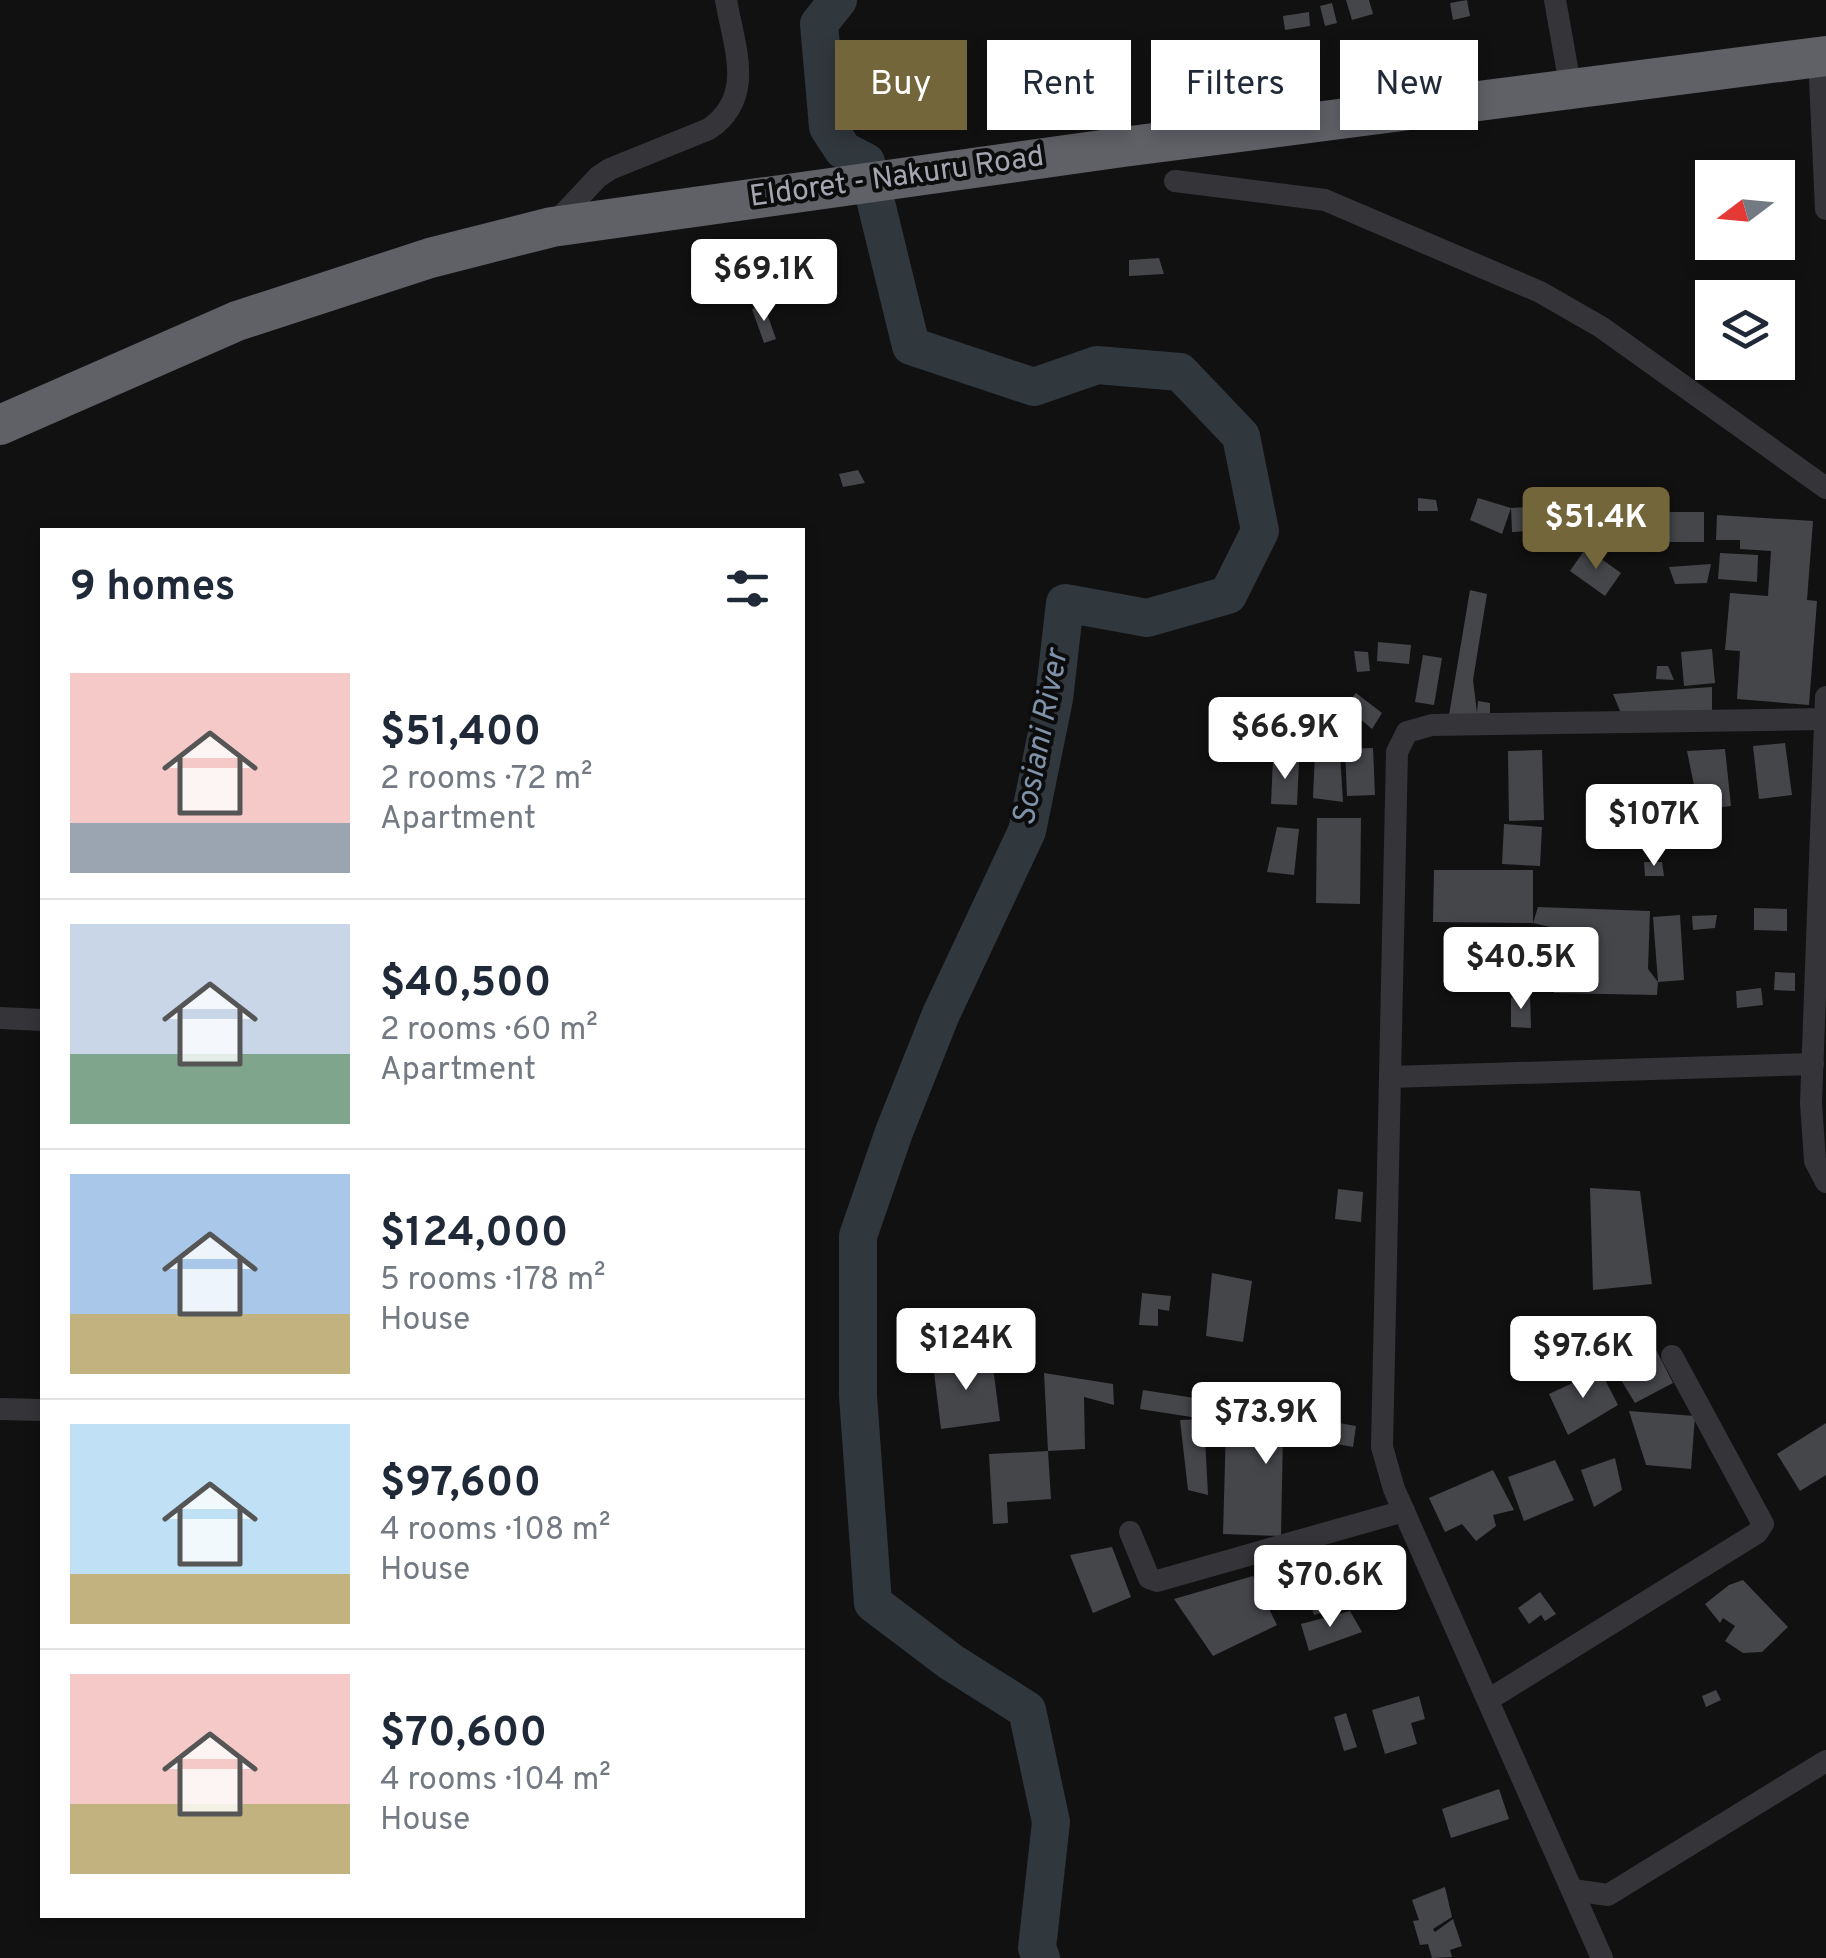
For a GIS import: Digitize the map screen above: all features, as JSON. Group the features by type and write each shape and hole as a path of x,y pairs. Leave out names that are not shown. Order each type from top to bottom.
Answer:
{"highway":[{"name":"Eldoret - Nakuru Road","path":"0,425 237,322 430,258 552,226 1822,57"}],"street":[{"path":"552,226 598,177 709,130 723,120 739,94 726,0"},
{"path":"1554,0 1571,90"},
{"path":"1822,57 1826,209"},
{"path":"1175,181 1325,200 1540,292 1602,326 1826,488"},
{"path":"1602,1958 1404,1511 1382,1447 1395,762 1396,752 1408,732 1432,726 1825,712 1811,1103 1815,1161 1826,1182"},
{"path":"0,1018 40,1020"},
{"path":"1390,1077 1814,1064"},
{"path":"1488,1700 1757,1533 1762,1524 1672,1356"},
{"path":"0,1409 40,1410"},
{"path":"1130,1532 1149,1578 1157,1580 1404,1511"},
{"path":"1573,1890 1608,1896 1826,1761"}],"building":[{"path":"1346,0 1369,0 1373,14 1352,20"},
{"path":"1467,0 1470,16 1453,20 1450,3"},
{"path":"1332,3 1337,23 1325,26 1320,6"},
{"path":"1309,12 1310,26 1285,30 1283,16"},
{"path":"1159,258 1164,274 1129,276 1129,260"},
{"path":"764,305 776,339 764,343 752,309"},
{"path":"858,470 865,483 843,487 839,474"},
{"path":"1418,498 1436,500 1438,511 1418,511"},
{"path":"1478,498 1511,508 1502,534 1470,520"},
{"path":"1575,504 1576,529 1512,532 1511,508"},
{"path":"1628,506 1652,509 1652,530 1632,530"},
{"path":"1666,512 1704,512 1704,542 1666,542"},
{"path":"1717,515 1813,521 1807,600 1817,601 1809,705 1737,699 1740,651 1725,650 1730,593 1768,596 1771,551 1740,549 1740,540 1716,540"},
{"path":"1586,548 1621,573 1605,596 1570,571"},
{"path":"1720,553 1758,555 1757,582 1718,579"},
{"path":"1711,564 1707,583 1675,584 1669,567"},
{"path":"1470,590 1487,594 1473,680 1477,713 1478,701 1490,703 1490,715 1449,715"},
{"path":"1378,642 1411,645 1409,664 1377,661"},
{"path":"1712,649 1715,683 1684,686 1681,652"},
{"path":"1354,651 1368,652 1370,671 1357,672"},
{"path":"1423,655 1442,658 1434,705 1415,702"},
{"path":"1657,666 1668,666 1674,680 1656,679"},
{"path":"1712,687 1712,716 1623,718 1613,694"},
{"path":"1356,693 1382,713 1372,729 1345,706"},
{"path":"1785,743 1792,795 1759,799 1753,746"},
{"path":"1373,748 1375,795 1347,796 1345,749"},
{"path":"1725,749 1731,806 1699,810 1687,751"},
{"path":"1542,750 1544,820 1509,821 1508,751"},
{"path":"1315,752 1340,753 1343,802 1313,798"},
{"path":"1273,759 1299,761 1297,805 1271,804"},
{"path":"1671,807 1699,810 1696,826 1670,825"},
{"path":"1317,818 1361,818 1360,904 1316,903"},
{"path":"1504,824 1542,827 1540,866 1502,864"},
{"path":"1277,827 1299,829 1294,875 1267,872"},
{"path":"1644,862 1662,862 1664,876 1645,876"},
{"path":"1434,870 1533,870 1533,923 1433,922"},
{"path":"1538,907 1650,911 1648,969 1658,982 1657,995 1554,993 1554,928 1533,923"},
{"path":"1754,908 1787,909 1787,931 1754,930"},
{"path":"1680,915 1684,980 1658,982 1653,917"},
{"path":"1717,915 1715,928 1693,930 1692,916"},
{"path":"1775,972 1795,973 1795,991 1774,990"},
{"path":"1761,988 1763,1005 1737,1008 1736,991"},
{"path":"1530,994 1531,1028 1511,1027 1511,998"},
{"path":"1590,1188 1640,1191 1652,1284 1593,1290"},
{"path":"1338,1189 1363,1192 1361,1222 1335,1219"},
{"path":"1212,1273 1252,1281 1243,1342 1206,1336"},
{"path":"1142,1293 1171,1296 1169,1311 1158,1309 1158,1326 1139,1325"},
{"path":"1650,1338 1673,1383 1635,1403 1610,1362"},
{"path":"992,1359 1000,1421 941,1429 933,1364"},
{"path":"1600,1370 1618,1405 1568,1435 1549,1394"},
{"path":"1044,1373 1113,1384 1114,1405 1084,1397 1085,1449 1048,1451"},
{"path":"1143,1390 1201,1399 1204,1419 1140,1409"},
{"path":"1247,1407 1356,1426 1353,1447 1283,1434 1281,1536 1223,1534 1226,1426 1244,1427"},
{"path":"1629,1411 1695,1416 1691,1469 1646,1465"},
{"path":"1204,1419 1208,1495 1188,1490 1180,1420"},
{"path":"1826,1423 1826,1475 1800,1491 1777,1454"},
{"path":"1048,1451 1051,1499 1007,1502 1008,1523 993,1524 989,1454"},
{"path":"1615,1458 1622,1490 1594,1507 1581,1470"},
{"path":"1555,1460 1574,1500 1524,1521 1508,1477"},
{"path":"1493,1470 1514,1510 1493,1515 1496,1526 1476,1541 1462,1524 1445,1532 1429,1498"},
{"path":"1112,1547 1131,1597 1093,1613 1070,1555"},
{"path":"1333,1561 1345,1606 1314,1615 1299,1568"},
{"path":"1253,1576 1277,1625 1213,1656 1174,1599"},
{"path":"1743,1580 1788,1627 1762,1652 1743,1653 1725,1641 1735,1626 1723,1618 1720,1623 1705,1604 1729,1585"},
{"path":"1540,1592 1556,1614 1545,1621 1541,1615 1529,1624 1518,1608"},
{"path":"1350,1611 1362,1632 1309,1651 1301,1624"},
{"path":"1716,1690 1721,1700 1706,1707 1702,1696"},
{"path":"1419,1696 1425,1719 1411,1723 1417,1744 1385,1754 1372,1710"},
{"path":"1346,1713 1357,1747 1344,1751 1334,1717"},
{"path":"1499,1789 1509,1819 1451,1838 1442,1809"},
{"path":"1445,1887 1452,1917 1433,1929 1435,1932 1453,1919 1462,1946 1450,1950 1452,1957 1432,1958 1428,1944 1420,1945 1413,1921 1419,1920 1412,1900"}],"waterway":[{"name":"Sosiani River","path":"838,0 819,24 828,127 843,150 866,162 911,346 1034,387 1097,365 1180,372 1241,436 1260,531 1228,595 1147,618 1065,603 1054,699 1027,831 941,1014 858,1236 858,1396 873,1603 951,1662 1027,1710 1051,1822 1037,1948 1041,1958"}]}
